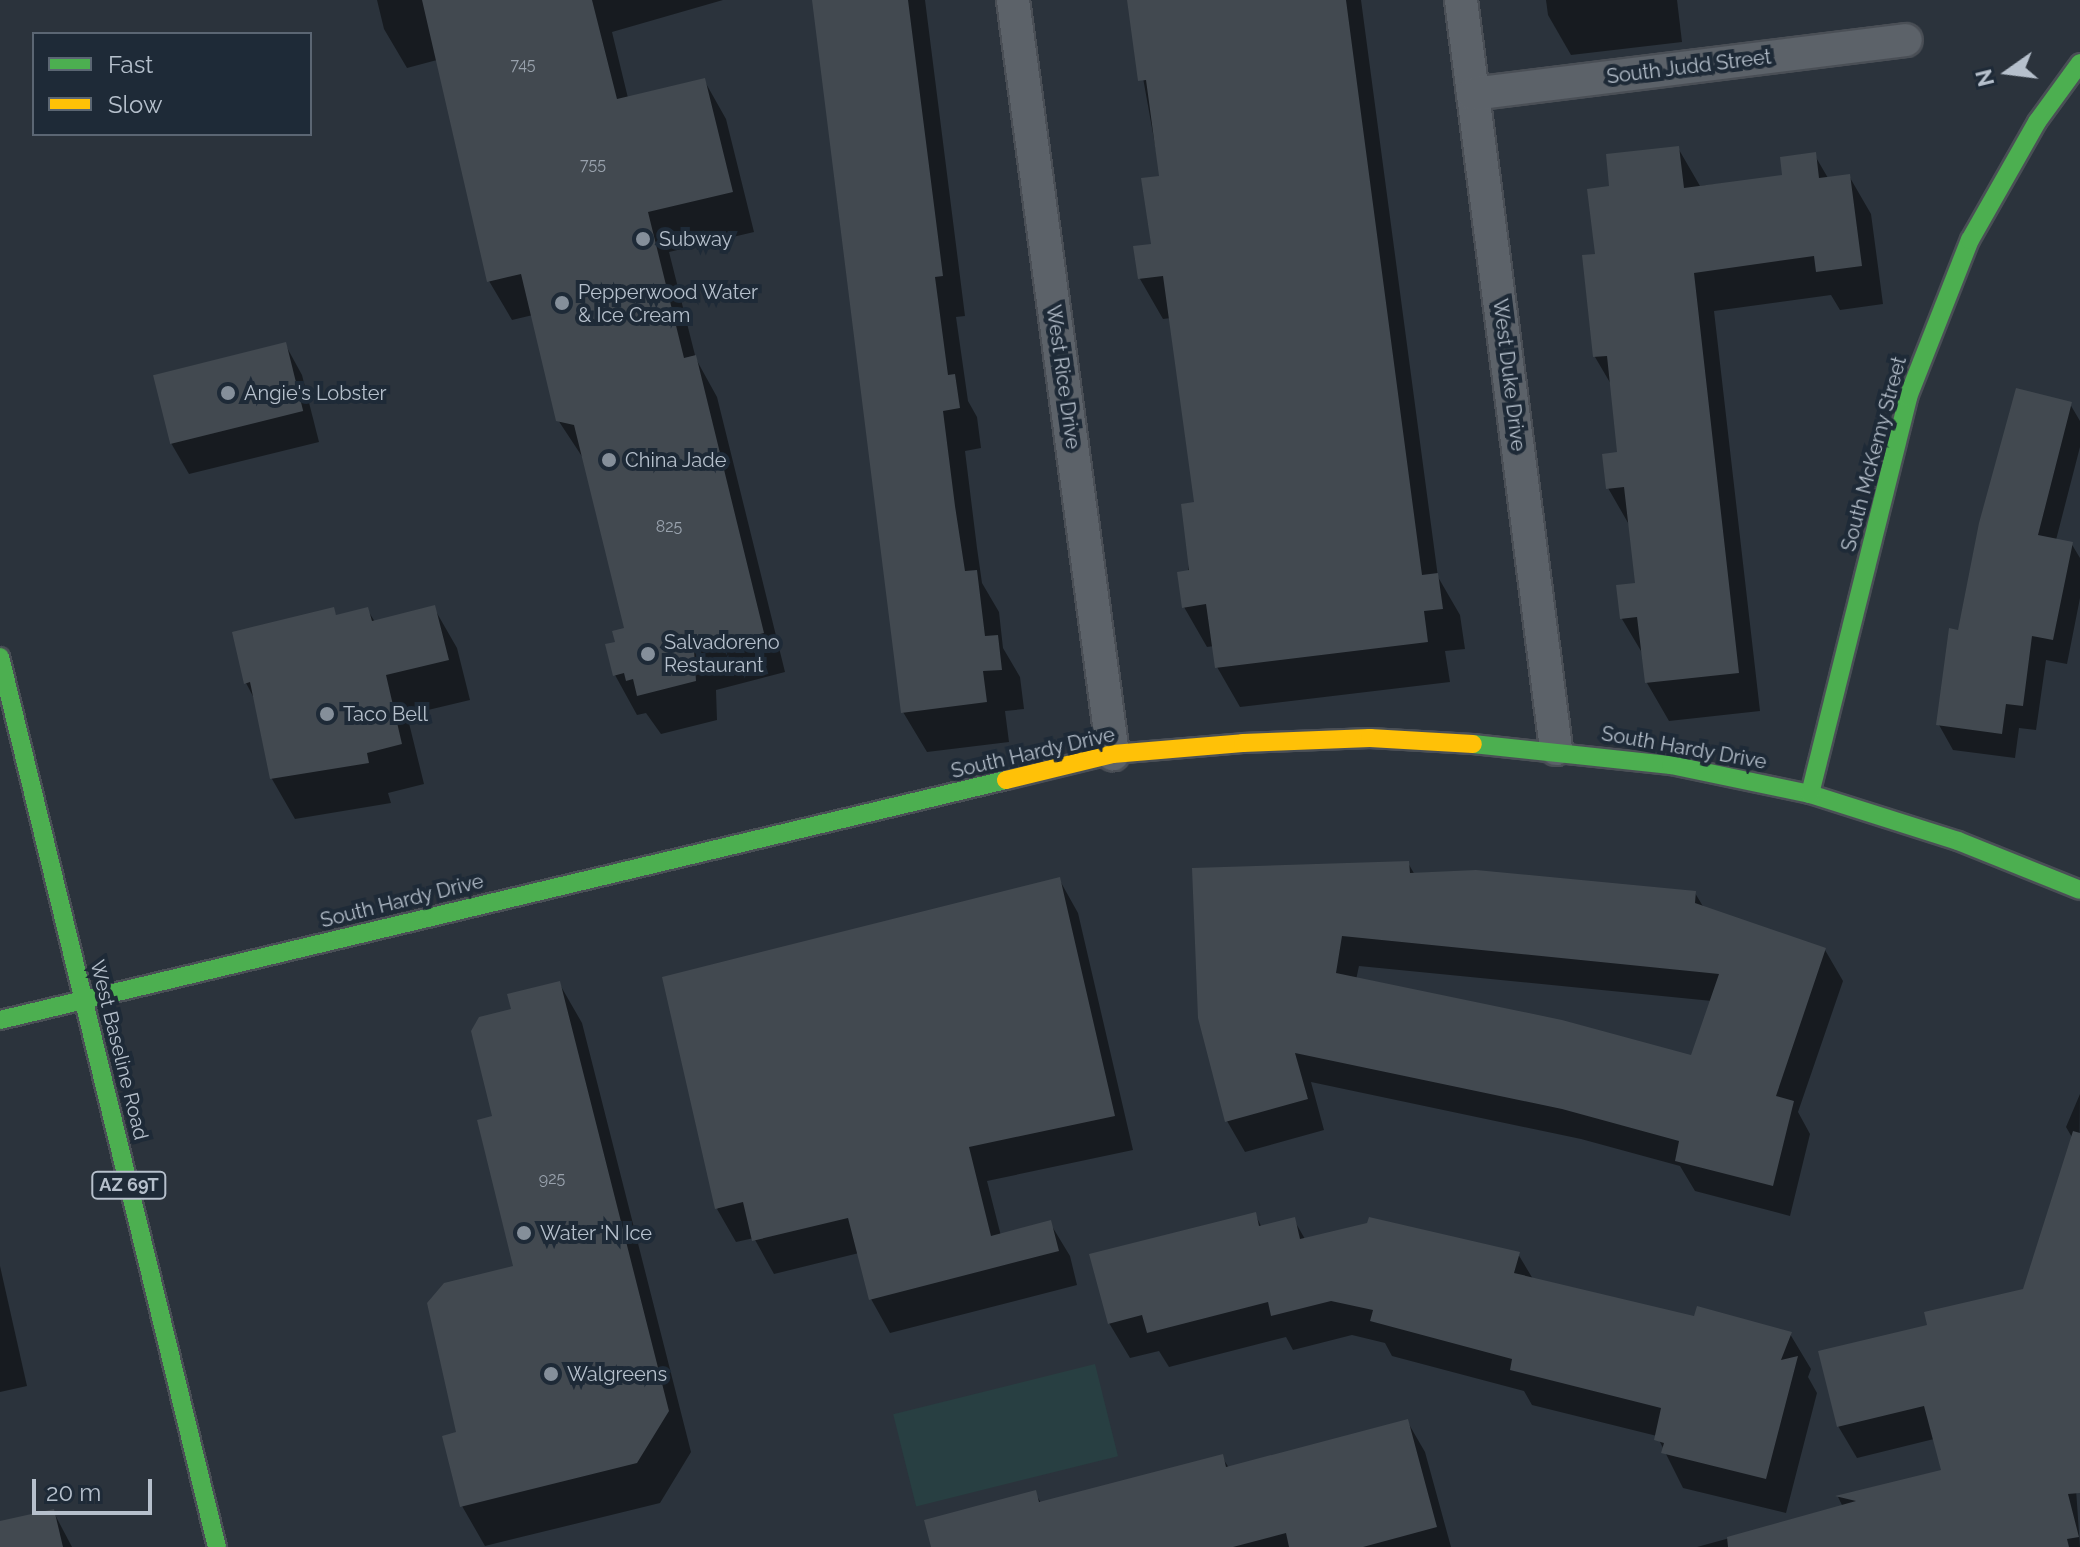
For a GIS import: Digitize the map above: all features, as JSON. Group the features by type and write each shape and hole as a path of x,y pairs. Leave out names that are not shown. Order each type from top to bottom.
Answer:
{"street":[{"name":"West Rice Drive","path":"1013,0 1113,754"},
{"name":"West Duke Drive","path":"1461,0 1556,749"},
{"name":"South Judd Street","path":"1473,94 1906,40"},
{"name":"South McKemy Street","path":"1810,794 1908,397 1970,240 2037,122 2080,63"},
{"name":"West Baseline Road","path":"0,657 217,1547"},
{"name":"South Hardy Drive","path":"0,1020 1113,754 1370,738 1556,749 1671,765 1810,794 1958,841 2080,890"}],"green space":[{"path":"1095,1364 1118,1456 916,1506 893,1414"}],"building":[{"path":"422,0 592,0 617,99 705,78 733,192 648,212 684,358 696,355 764,633 694,650 696,681 637,696 633,679 626,681 624,673 613,676 605,644 615,642 612,631 624,628 574,425 556,421 521,274 487,282"},
{"path":"812,0 908,0 943,276 935,277 948,375 955,374 960,408 943,411 955,506 965,571 977,570 985,636 998,635 1002,670 983,671 987,702 901,713"},
{"path":"1127,0 1346,0 1422,575 1438,573 1443,609 1424,611 1428,642 1215,668 1206,604 1182,608 1177,572 1189,570 1181,504 1194,502 1163,276 1138,279 1133,246 1151,244 1141,178 1159,176 1146,80 1138,81"},
{"path":"1679,146 1684,188 1782,175 1780,157 1816,152 1819,178 1850,174 1862,266 1816,272 1814,256 1694,273 1739,673 1645,683 1637,617 1620,619 1616,585 1635,583 1624,487 1606,489 1602,454 1617,452 1607,356 1593,357 1582,255 1595,254 1587,189 1609,186 1606,154"},
{"name":"Angie's Lobster","path":"286,342 303,411 170,444 153,375"},
{"path":"2016,388 2072,402 2038,535 2073,542 2053,640 2032,636 2023,706 2006,704 2002,734 1936,725 1949,628 1958,630 1979,523"},
{"name":"Taco Bell","path":"435,605 449,660 386,675 402,744 367,753 369,763 270,779 250,682 244,684 232,632 334,607 336,615 368,607 372,621"},
{"path":"1409,861 1410,873 1476,870 1696,891 1695,903 1826,948 1776,1096 1794,1101 1773,1186 1675,1161 1679,1141 1562,1109 1295,1053 1308,1099 1225,1122 1198,1018 1192,868","holes":["1342,936 1719,974 1691,1055 1562,1020 1336,973"]},
{"path":"1060,877 1115,1116 969,1147 991,1236 1051,1220 1059,1251 869,1300 848,1218 752,1241 743,1202 715,1209 662,977"},
{"name":"Walgreens","path":"560,981 669,1411 637,1463 460,1507 442,1436 456,1432 427,1303 444,1283 513,1266 477,1120 492,1116 471,1031 479,1017 511,1009 507,994"},
{"path":"2073,1131 2080,1133 2080,1493 2068,1494 2079,1537 2067,1539 2069,1547 1728,1547 1727,1537 1856,1501 1835,1496 1941,1470 1924,1406 1837,1427 1818,1351 1927,1325 1924,1312 2023,1289"},
{"path":"1256,1212 1259,1226 1295,1217 1300,1239 1367,1223 1369,1217 1520,1252 1514,1273 1694,1316 1697,1306 1792,1332 1781,1360 1798,1356 1766,1479 1661,1453 1664,1443 1654,1440 1661,1408 1510,1370 1512,1359 1370,1321 1373,1310 1331,1301 1271,1316 1268,1302 1147,1333 1142,1315 1108,1324 1089,1254"},
{"path":"1408,1419 1437,1527 1363,1547 1289,1547 1286,1533 1233,1547 931,1547 924,1520 1036,1490 1039,1502 1223,1454 1226,1467"},
{"path":"54,1509 63,1547 0,1547 0,1521"}],"traffic: fast":[{"path":"1810,794 1908,397 1970,240 2037,122 2080,63"},
{"path":"0,657 217,1547"},
{"path":"1473,744 1671,765 1810,794 1958,841 2080,890"},
{"path":"0,1020 1006,780"}],"traffic: slow":[{"path":"1006,780 1113,754 1243,743 1370,738 1473,744"}],"place":[{"name":"Subway","path":"643,239"},
{"name":"Pepperwood Water & Ice Cream","path":"562,303"},
{"name":"Angie's Lobster","path":"228,393"},
{"name":"China Jade","path":"609,460"},
{"name":"Salvadoreno Restaurant","path":"648,654"},
{"name":"Taco Bell","path":"327,714"},
{"name":"Water 'N Ice","path":"524,1233"},
{"name":"Walgreens","path":"551,1374"}]}
